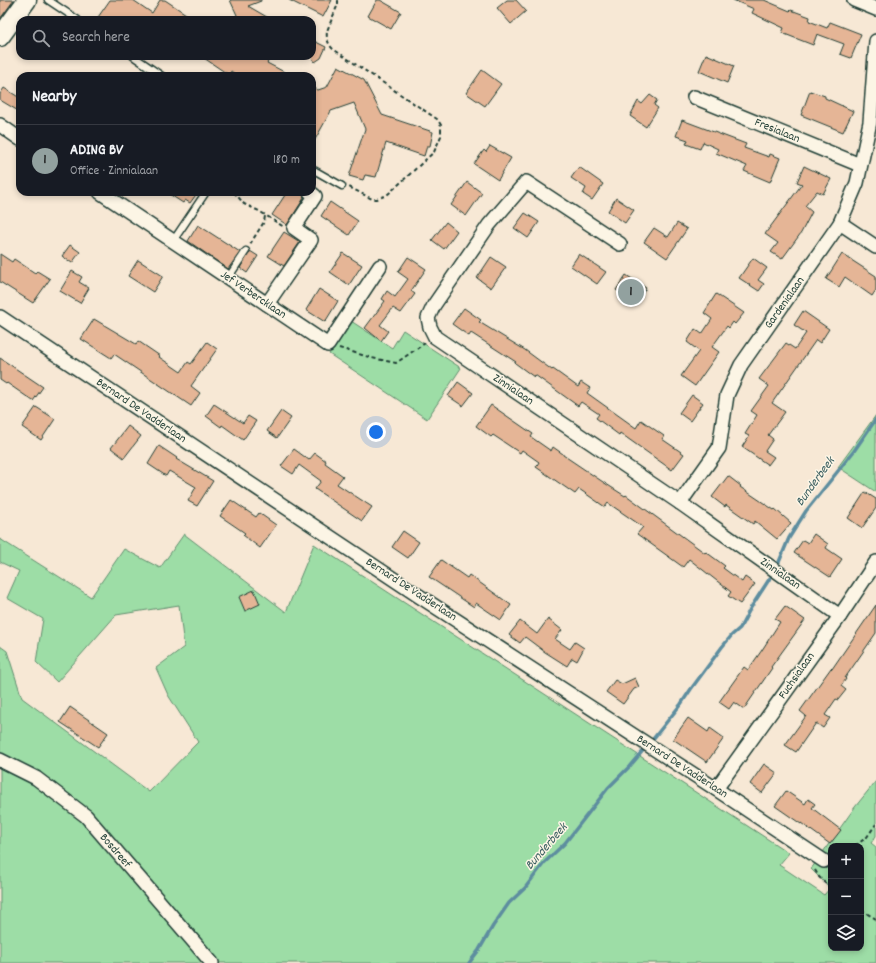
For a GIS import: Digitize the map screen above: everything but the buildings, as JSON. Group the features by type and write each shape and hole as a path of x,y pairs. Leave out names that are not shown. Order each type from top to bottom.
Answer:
{"street":[{"path":"0,37 27,0"},
{"path":"854,0 876,10"},
{"path":"875,0 876,4"},
{"name":"Gardenialaan","path":"680,504 719,448 727,395 741,365 840,223 857,184 874,95 876,41"},
{"name":"Fresialaan","path":"694,97 860,165"},
{"path":"0,125 16,135"},
{"path":"435,337 430,327 428,318 434,305 489,224 526,182 620,244"},
{"name":"Jef Verbercklaan","path":"106,196 328,345"},
{"path":"267,304 311,240 294,228 316,196"},
{"path":"840,223 876,247"},
{"path":"328,345 380,266"},
{"name":"Bernard De Vadderlaan","path":"0,317 420,596 824,861"},
{"name":"Zinnialaan","path":"435,337 680,504 840,616"},
{"name":"Fuchsialaan","path":"716,789 840,616 876,562"},
{"name":"Bosdreef","path":"0,760 36,778 86,816 212,963"}],"lane":[{"path":"48,0 72,16"},
{"path":"139,60 156,72"},
{"path":"316,171 342,186"},
{"path":"173,241 203,196"},
{"path":"228,278 246,251"}],"path":[{"path":"338,0 338,4 326,36 330,46 437,119 441,125 442,131 434,152 383,197 372,199 345,185 342,186"},
{"path":"237,196 244,204 259,211 289,230 294,228"},
{"path":"246,251 264,222 265,216"},
{"path":"328,345 372,358 396,363 400,362 432,337 435,337"},
{"path":"859,843 867,837 876,824"},
{"path":"864,912 876,919"}],"green space":[{"path":"351,321 392,348 403,330 461,368 427,419 329,354"},
{"path":"876,415 876,492 838,467"},
{"path":"184,534 286,612 314,544 789,853 779,865 824,895 828,890 828,951 864,951 864,843 829,843 876,781 876,836 871,843 876,847 876,963 0,963 0,646 7,651 22,698 149,792 198,742 168,695 156,668 184,647 179,605 116,615 57,682 36,662 43,619 7,598 19,571 0,562 0,539 91,597 124,549 160,568"},
{"path":"828,845 828,886 811,869"}],"waterway":[{"name":"Bunderbeek","path":"779,562 789,538 806,511 854,451 876,419"},
{"name":"Bunderbeek","path":"653,739 681,704 722,647 740,628 750,609 770,578"},
{"name":"Bunderbeek","path":"469,963 509,903 525,888 544,863 565,843 608,788 645,748"}],"place":[{"name":"ADING BV","path":"631,292"}]}
